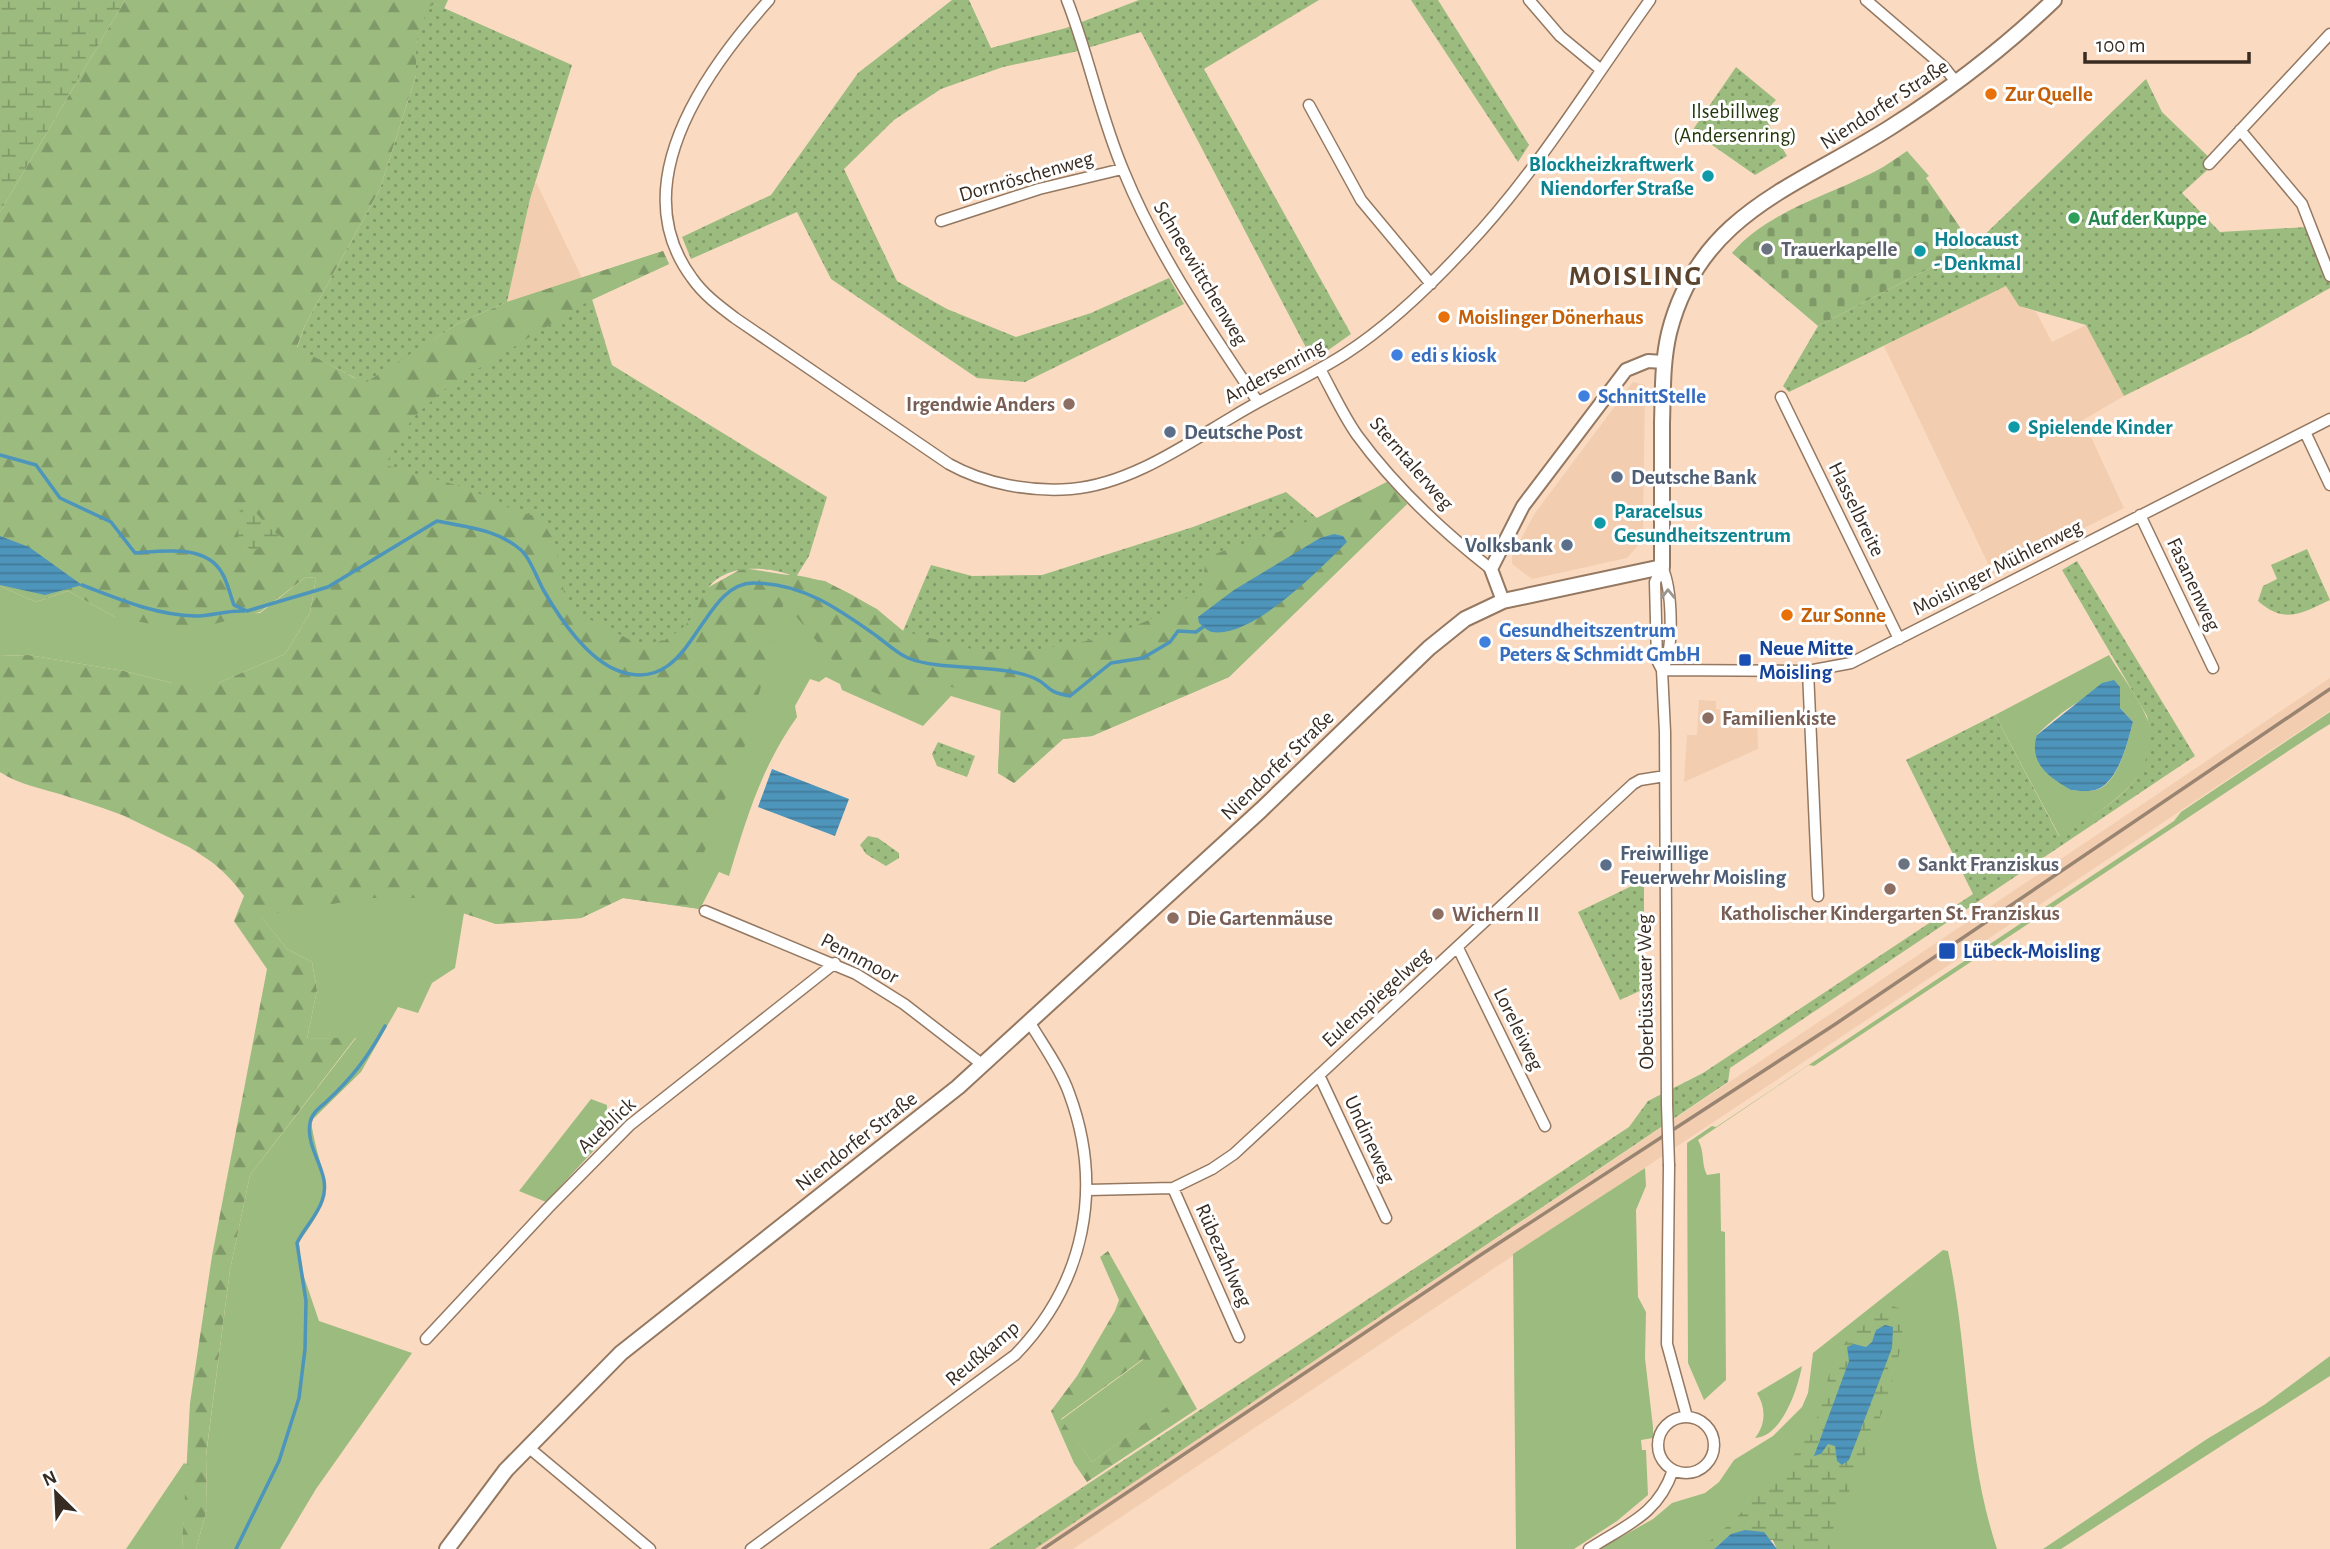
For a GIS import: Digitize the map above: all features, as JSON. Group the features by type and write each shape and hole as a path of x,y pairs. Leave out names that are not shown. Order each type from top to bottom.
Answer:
{"main road":[{"name":"Niendorfer Straße","path":"1664,362 1675,313 1686,285 1707,251 1730,226 1745,214 1893,126 2010,41 2054,0"},
{"name":"Oberbüssauer Weg","path":"1662,567 1664,362"},
{"path":"1503,601 1662,567"},
{"name":"Niendorfer Straße","path":"447,1549 470,1515 528,1447 621,1353 958,1087 1261,810 1429,648 1465,619 1503,601"}],"street":[{"name":"Andersenring","path":"769,0 742,30 680,131 669,163 665,188 668,231 678,255 704,293 735,318 949,464 970,475 1015,486 1072,489 1110,481 1149,464 1320,369 1358,345 1431,284 1470,243 1530,168 1650,0"},
{"name":"Schneewittchenweg","path":"1067,0 1122,169 1175,275 1258,402"},
{"path":"1529,0 1560,36 1600,69"},
{"path":"1866,0 1944,67 1956,82"},
{"path":"2209,164 2330,34"},
{"path":"1309,106 1361,200 1431,284"},
{"path":"2240,130 2302,204 2330,276"},
{"name":"Dornröschenweg","path":"940,221 1039,189 1122,169"},
{"path":"1503,601 1491,569 1522,506 1612,387 1632,366 1648,361 1664,362"},
{"name":"Sterntalerweg","path":"1320,369 1356,434 1393,479 1449,537 1491,569"},
{"name":"Hasselbreite","path":"1781,397 1899,639"},
{"name":"Moislinger Mühlenweg","path":"1662,670 1808,671 1851,663 2330,419"},
{"path":"2305,432 2330,485"},
{"name":"Fasanenweg","path":"2140,515 2213,668"},
{"name":"Oberbüssauer Weg","path":"1662,567 1655,582 1657,660 1662,670 1665,776 1669,1166 1667,1344 1687,1417"},
{"path":"1808,671 1818,896"},
{"name":"Eulenspiegelweg","path":"1088,1190 1173,1188 1212,1170 1234,1154 1633,784 1665,776"},
{"name":"Pennmoor","path":"705,911 835,962 904,1004 983,1065"},
{"name":"Loreleiweg","path":"1458,948 1545,1126"},
{"name":"Aueblick","path":"426,1339 630,1125 835,962"},
{"name":"Reußkamp","path":"751,1549 955,1402 1019,1351 1054,1305 1076,1260 1088,1190 1081,1135 1069,1092 1030,1023"},
{"name":"Undineweg","path":"1319,1075 1386,1218"},
{"name":"Rübezahlweg","path":"1173,1188 1240,1337"},
{"path":"1687,1417 1700,1420 1710,1429 1714,1449 1709,1461 1699,1470 1686,1473 1673,1470 1660,1455 1658,1441 1668,1424 1687,1417"},
{"path":"528,1447 650,1549"},
{"path":"1589,1549 1649,1512 1667,1488 1673,1470"}],"shaded area":[{"path":"536,182 582,278 507,302 530,199"},
{"path":"2006,286 2019,306 2036,312 2052,342 2086,325 2124,396 2083,420 2124,508 1993,574 1884,346"},
{"path":"1633,382 1645,385 1643,540 1627,558 1532,579 1512,564 1512,555 1535,513"},
{"path":"2330,678 2330,711 1073,1549 1035,1549"},
{"path":"1699,700 1716,701 1716,709 1757,712 1758,749 1684,782 1687,735 1697,735"}],"green space":[{"path":"0,0 125,0 0,212"},
{"path":"125,0 448,0 444,9 435,4 416,43 416,75 380,189 305,325 297,347 364,383 459,323 507,302 663,251 669,264 587,302 442,391 386,465 467,488 518,512 540,517 555,542 561,568 664,641 690,620 707,588 743,568 825,581 877,609 903,631 1029,651 1108,637 1153,618 1206,557 1317,518 1387,482 1407,504 1229,677 1092,736 1063,739 1014,783 998,773 1001,701 948,686 919,711 866,689 834,662 784,602 742,756 687,896 701,904 700,909 623,898 581,918 496,924 417,898 368,898 261,916 287,949 312,962 317,990 307,1039 356,1037 250,1175 230,1270 206,1455 207,1509 196,1549 182,1549 190,1403 212,1256 267,969 234,921 244,896 228,876 209,860 164,832 0,772 0,656 28,655 124,671 172,683 218,683 285,654 310,613 316,578 306,577 260,612 188,631 115,617 68,591 36,602 0,586 0,212"},
{"path":"952,0 969,0 991,48 1066,28 1139,0 1319,0 1204,69 1351,334 1313,361 1141,32 1074,52 1003,67 941,89 894,120 844,169 897,281 947,309 1016,337 1091,313 1169,278 1184,304 1025,382 977,378 831,279 797,212 691,259 682,237 771,195 858,73"},
{"path":"1411,0 1438,0 1529,145 1518,162"},
{"path":"435,4 572,65 530,199 507,302 459,323 365,383 297,348 305,325 380,189 416,75 416,43 428,7"},
{"name":"Ilsebillweg (Andersenring)","path":"1736,67 1776,100 1763,114 1787,156 1755,175 1692,131"},
{"path":"2146,79 2162,112 2215,163 2182,193 2220,232 2307,227 2330,263 2330,288 2251,333 2124,396 2086,325 2019,306 2006,286 1789,392 1783,386 1818,326 1973,246"},
{"path":"1907,151 1929,176 1926,178 1973,246 1818,326 1732,253 1746,239 1779,216 1875,172"},
{"path":"663,251 669,264 587,302 690,620 707,588 763,577 794,575 824,582 852,595 903,631 1317,518 1387,482 1407,504 1229,677 1092,736 1063,739 1014,783 998,773 1001,711 951,696 923,726 842,690 840,684 826,677 819,682 810,679 795,706 797,717 784,736 756,793 729,876 719,872 700,909 623,898 581,918 496,924 464,913 455,968 432,983 418,1013 398,1007 361,1072 311,1121 323,1171 325,1194 313,1222 299,1242 301,1268 319,1321 412,1353 316,1489 280,1549 196,1549 207,1509 206,1456 230,1270 250,1175 356,1038 307,1039 317,990 312,962 287,949 224,870 189,847 118,813 0,772 290,705 342,545 0,298 249,432 507,302"},
{"path":"592,299 612,365 827,497 809,556 796,577 760,569 735,571 724,575 706,591 686,625 669,637 644,647 585,617 565,598 555,542 540,517 518,512 467,488 385,465 412,419 442,391"},
{"path":"1286,492 1317,518 1206,557 1202,589 1153,618 1109,637 1029,651 983,652 903,631 931,565 972,576 1042,575 1193,527"},
{"path":"246,504 273,531 286,539 283,546 266,546 253,551 240,542 239,508"},
{"path":"2307,549 2330,600 2302,612 2285,615 2258,601 2263,586 2277,579 2271,565"},
{"path":"2077,561 2195,756 1730,1068 1728,1082 1035,1549 989,1549 1629,1127 1648,1101 1703,1073 1973,894 1906,760 1995,715 2059,836 2127,790 2146,759 2149,739 2147,716 2062,570"},
{"path":"306,577 316,578 310,613 285,654 218,683 172,683 124,671 28,655 0,656 0,586 36,602 68,591 115,617 260,613"},
{"path":"2109,655 2146,716 2151,737 2149,756 2140,773 2111,803 2060,837 1995,715","holes":["2120,687 2120,708 2133,722 2117,769 2099,789 2071,790 2037,735 2055,718 2085,698"]},
{"path":"2330,712 2330,724 1698,1140 1707,1175 1720,1173 1721,1231 1725,1232 1726,1380 1704,1400 1688,1363 1687,1143 1712,1126 1716,1127 2174,821 2181,812"},
{"path":"938,742 975,756 967,777 937,766 932,754"},
{"path":"868,836 878,838 899,853 899,858 886,866 866,854 860,845"},
{"path":"1644,880 1644,989 1620,1000 1578,912"},
{"path":"591,1099 607,1105 608,1135 546,1202 519,1191"},
{"path":"1645,1168 1646,1186 1636,1210 1638,1297 1646,1312 1645,1358 1653,1427 1653,1438 1641,1440 1642,1450 1646,1450 1648,1495 1617,1521 1574,1549 1516,1549 1513,1254"},
{"path":"1943,1250 1948,1251 1955,1288 1973,1438 1997,1549 1777,1549 1773,1540 1720,1543 1714,1549 1600,1549 1653,1519 1672,1503 1705,1493 1719,1482 1734,1460 1773,1436 1802,1407 1808,1393 1813,1353"},
{"path":"1108,1251 1197,1409 1087,1482 1074,1463 1051,1411 1077,1376 1119,1300 1100,1257","holes":["1143,1359 1174,1402 1092,1462 1061,1419"]},
{"path":"1893,1306 1902,1309 1898,1360 1879,1420 1833,1529 1842,1549 1777,1549 1773,1540 1720,1543 1714,1549 1699,1549 1744,1510 1792,1457 1817,1419 1831,1368 1839,1351 1859,1329","holes":["1872,1342 1837,1461 1835,1446 1828,1444 1814,1456 1849,1361 1847,1355 1854,1344 1866,1347"]},
{"path":"2330,1356 2330,1376 2061,1549 2043,1549 2207,1439 2264,1405"},
{"path":"1144,1359 1175,1402 1092,1462 1061,1420"},
{"path":"1802,1366 1797,1386 1781,1421 1765,1436 1755,1438 1764,1416 1757,1393"},
{"path":"184,1463 188,1465 182,1549 126,1549"}],"water":[{"path":"1334,534 1343,536 1347,542 1303,584 1265,613 1246,625 1228,631 1212,632 1199,623 1198,617 1234,590 1320,538"},
{"path":"0,536 29,547 82,585 45,595 0,585"},
{"path":"2114,680 2120,687 2120,708 2133,722 2122,759 2112,777 2098,789 2071,790 2042,768 2035,754 2037,735 2102,683"},
{"path":"772,769 849,799 835,836 758,807"},
{"path":"1885,1325 1893,1327 1892,1348 1849,1460 1842,1465 1837,1461 1835,1446 1828,1444 1821,1454 1814,1456 1849,1361 1847,1347 1854,1344 1866,1347 1872,1342 1876,1330"},
{"path":"1745,1530 1764,1532 1777,1549 1714,1549 1731,1534"}],"waterway":[{"path":"0,455 36,465 60,498 111,522 135,553 183,551 206,557 222,573 234,605 247,611 328,587 437,521 492,533 512,543 525,554 558,614 596,658 619,671 644,675 664,669 680,655 720,600 735,588 754,583 789,588 820,600 908,658 938,665 1020,673 1034,678 1056,692 1070,696 1111,663 1143,658 1170,642 1178,631 1196,632 1203,627"},
{"path":"82,585 166,613 195,616 244,611"},
{"path":"236,1549 279,1461 299,1398 305,1349 306,1301 297,1243 320,1206 324,1191 322,1171 311,1143 311,1120 316,1111 359,1067 385,1026"}],"railway":[{"path":"1043,1549 1479,1256 1834,1025 2330,689"}],"place":[{"name":"Zur Quelle","path":"1991,94"},
{"name":"Blockheizkraftwerk Niendorfer Straße","path":"1708,176"},
{"name":"Auf der Kuppe","path":"2074,218"},
{"name":"Trauerkapelle","path":"1767,249"},
{"name":"Holocaust - Denkmal","path":"1920,251"},
{"name":"Moislinger Dönerhaus","path":"1444,317"},
{"name":"edi s kiosk","path":"1397,355"},
{"name":"SchnittStelle","path":"1584,396"},
{"name":"Irgendwie Anders","path":"1069,404"},
{"name":"Spielende Kinder","path":"2014,427"},
{"name":"Deutsche Post","path":"1170,432"},
{"name":"Deutsche Bank","path":"1617,477"},
{"name":"Paracelsus Gesundheitszentrum","path":"1600,523"},
{"name":"Volksbank","path":"1567,545"},
{"name":"Zur Sonne","path":"1787,615"},
{"name":"Gesundheitszentrum Peters & Schmidt GmbH","path":"1485,642"},
{"name":"Neue Mitte Moisling","path":"1745,660"},
{"name":"Familienkiste","path":"1708,718"},
{"name":"Sankt Franziskus","path":"1904,864"},
{"name":"Freiwillige Feuerwehr Moisling","path":"1606,865"},
{"name":"Katholischer Kindergarten St. Franziskus","path":"1890,889"},
{"name":"Wichern II","path":"1438,914"},
{"name":"Die Gartenmäuse","path":"1173,918"},
{"name":"Lübeck-Moisling","path":"1947,951"}],"district":[{"name":"MOISLING","path":"1636,275"}]}
